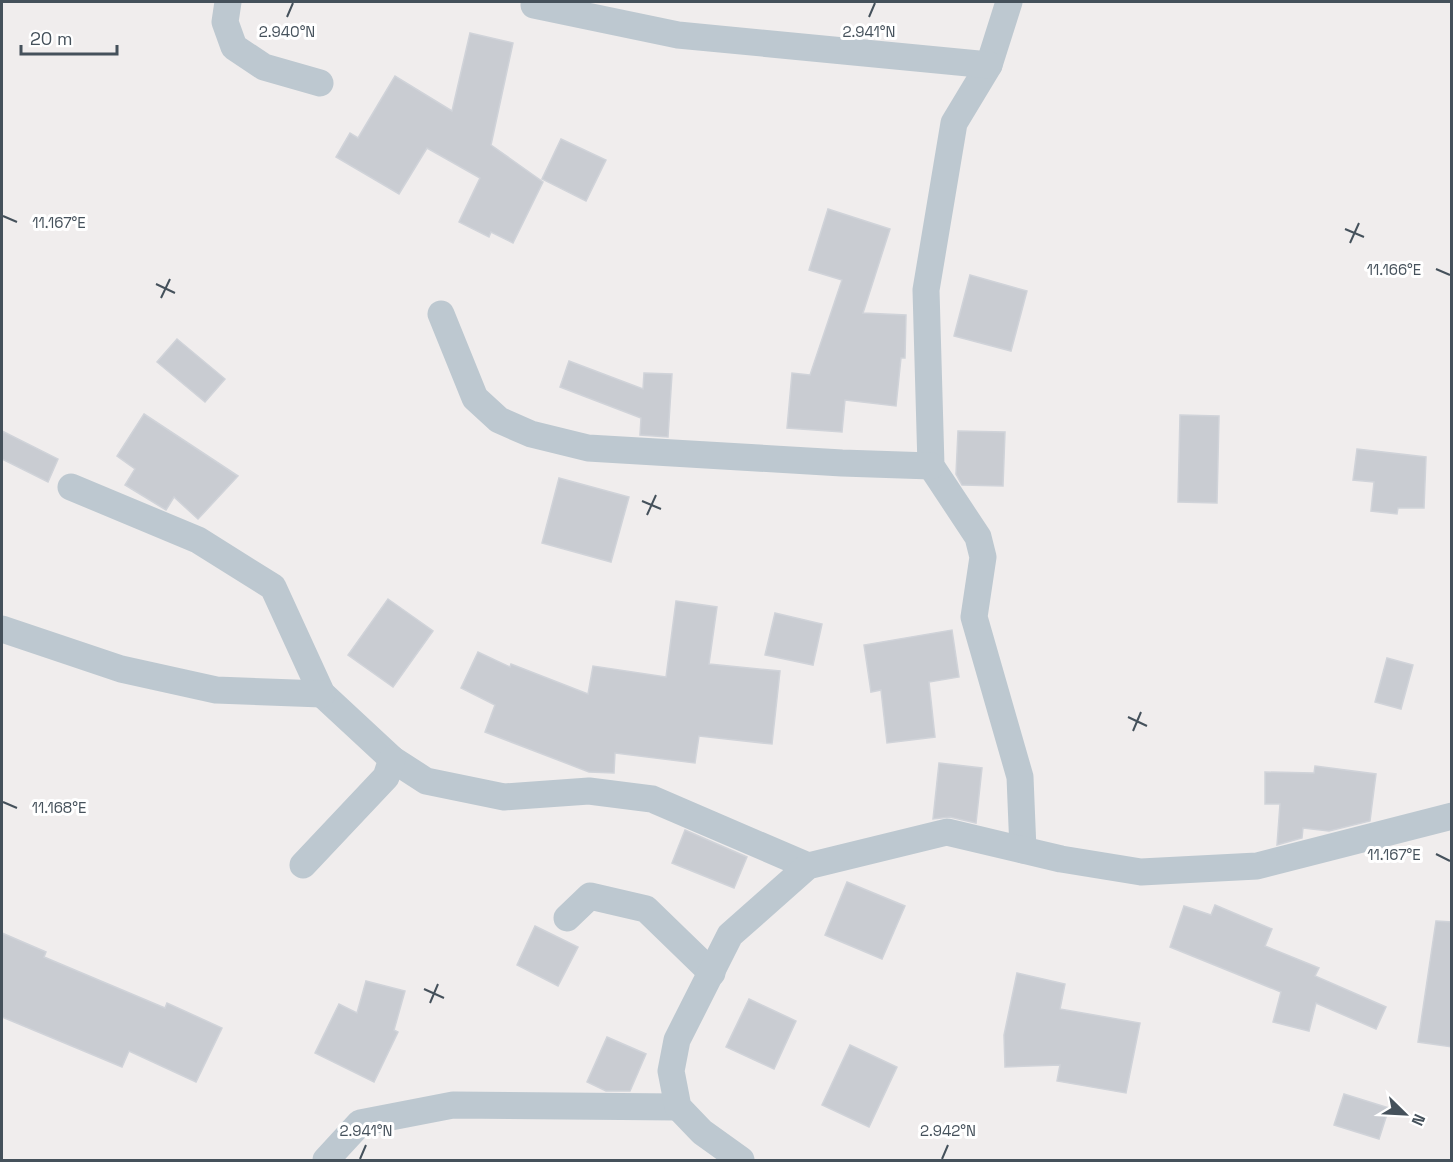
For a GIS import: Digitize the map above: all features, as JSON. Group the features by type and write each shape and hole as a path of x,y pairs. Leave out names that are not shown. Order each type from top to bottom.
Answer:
{"street":[{"path":"228,2 225,22 234,47 264,67 320,83"},
{"path":"1009,2 989,65 954,123 926,290 931,466 978,537 983,557 974,616 1020,777 1023,850"},
{"path":"534,5 678,35 989,65"},
{"path":"441,314 475,398 499,420 531,434 588,448 931,466"},
{"path":"71,487 198,540 273,587 322,694 392,759 426,781 504,797 589,792 652,799 808,866"},
{"path":"2,629 121,669 216,690 322,694"},
{"path":"303,865 386,777 392,759"},
{"path":"741,1161 702,1132 678,1107 670,1071 677,1040 730,934 808,866 946,832 1061,859 1141,872 1257,866 1452,816"},
{"path":"567,918 590,896 646,909 712,973"},
{"path":"326,1161 360,1123 453,1105 678,1107"}],"building":[{"path":"470,33 513,43 491,145 543,182 513,243 491,232 489,237 459,222 480,178 427,148 399,194 336,157 350,133 358,138 395,76 452,111"},
{"path":"561,139 606,160 586,201 542,179"},
{"path":"828,209 890,229 863,313 906,315 905,358 901,358 896,406 845,400 842,432 787,428 792,373 810,375 842,280 809,270"},
{"path":"970,275 1027,291 1011,351 954,336"},
{"path":"177,339 225,379 205,402 157,362"},
{"path":"569,361 643,389 644,373 672,374 668,437 640,435 641,418 560,387"},
{"path":"144,414 238,476 198,519 174,497 166,510 125,485 135,469 117,456"},
{"path":"1180,415 1219,416 1217,503 1178,502"},
{"path":"2,431 58,459 48,482 2,459"},
{"path":"958,431 1005,432 1003,486 962,485 956,474"},
{"path":"1357,449 1426,457 1424,508 1398,508 1397,514 1371,511 1374,482 1353,480"},
{"path":"559,478 629,497 611,562 542,543"},
{"path":"388,599 433,631 393,687 348,655"},
{"path":"676,601 717,607 709,664 780,671 772,744 699,736 695,763 615,753 614,773 589,772 485,732 495,705 461,688 478,652 510,667 511,664 588,694 593,666 666,677"},
{"path":"775,613 822,624 813,665 765,655"},
{"path":"952,630 959,677 929,682 935,737 887,743 881,690 871,692 864,645"},
{"path":"1387,658 1413,665 1401,709 1375,702"},
{"path":"939,763 982,768 976,823 950,817 933,819"},
{"path":"1315,766 1376,774 1370,821 1329,831 1303,828 1302,838 1277,845 1280,804 1265,804 1265,772 1314,773"},
{"path":"685,830 747,857 734,888 672,863"},
{"path":"847,882 905,906 882,959 825,935"},
{"path":"1215,905 1272,929 1265,946 1319,968 1315,976 1386,1007 1376,1029 1316,1003 1309,1031 1273,1022 1281,992 1170,947 1184,906 1211,915"},
{"path":"1436,921 1452,922 1452,1047 1418,1042"},
{"path":"535,926 578,947 558,986 517,965"},
{"path":"2,933 46,952 44,957 165,1008 167,1003 222,1028 196,1082 129,1051 122,1067 2,1017"},
{"path":"1017,973 1065,984 1060,1009 1140,1023 1126,1093 1057,1081 1060,1065 1005,1067 1004,1035"},
{"path":"366,981 405,991 394,1030 398,1032 374,1082 315,1053 339,1004 357,1013"},
{"path":"749,999 796,1021 774,1069 726,1047"},
{"path":"607,1037 646,1054 630,1091 606,1091 587,1082"},
{"path":"850,1045 897,1067 869,1127 822,1105"},
{"path":"1344,1094 1389,1108 1379,1139 1334,1125"}]}
